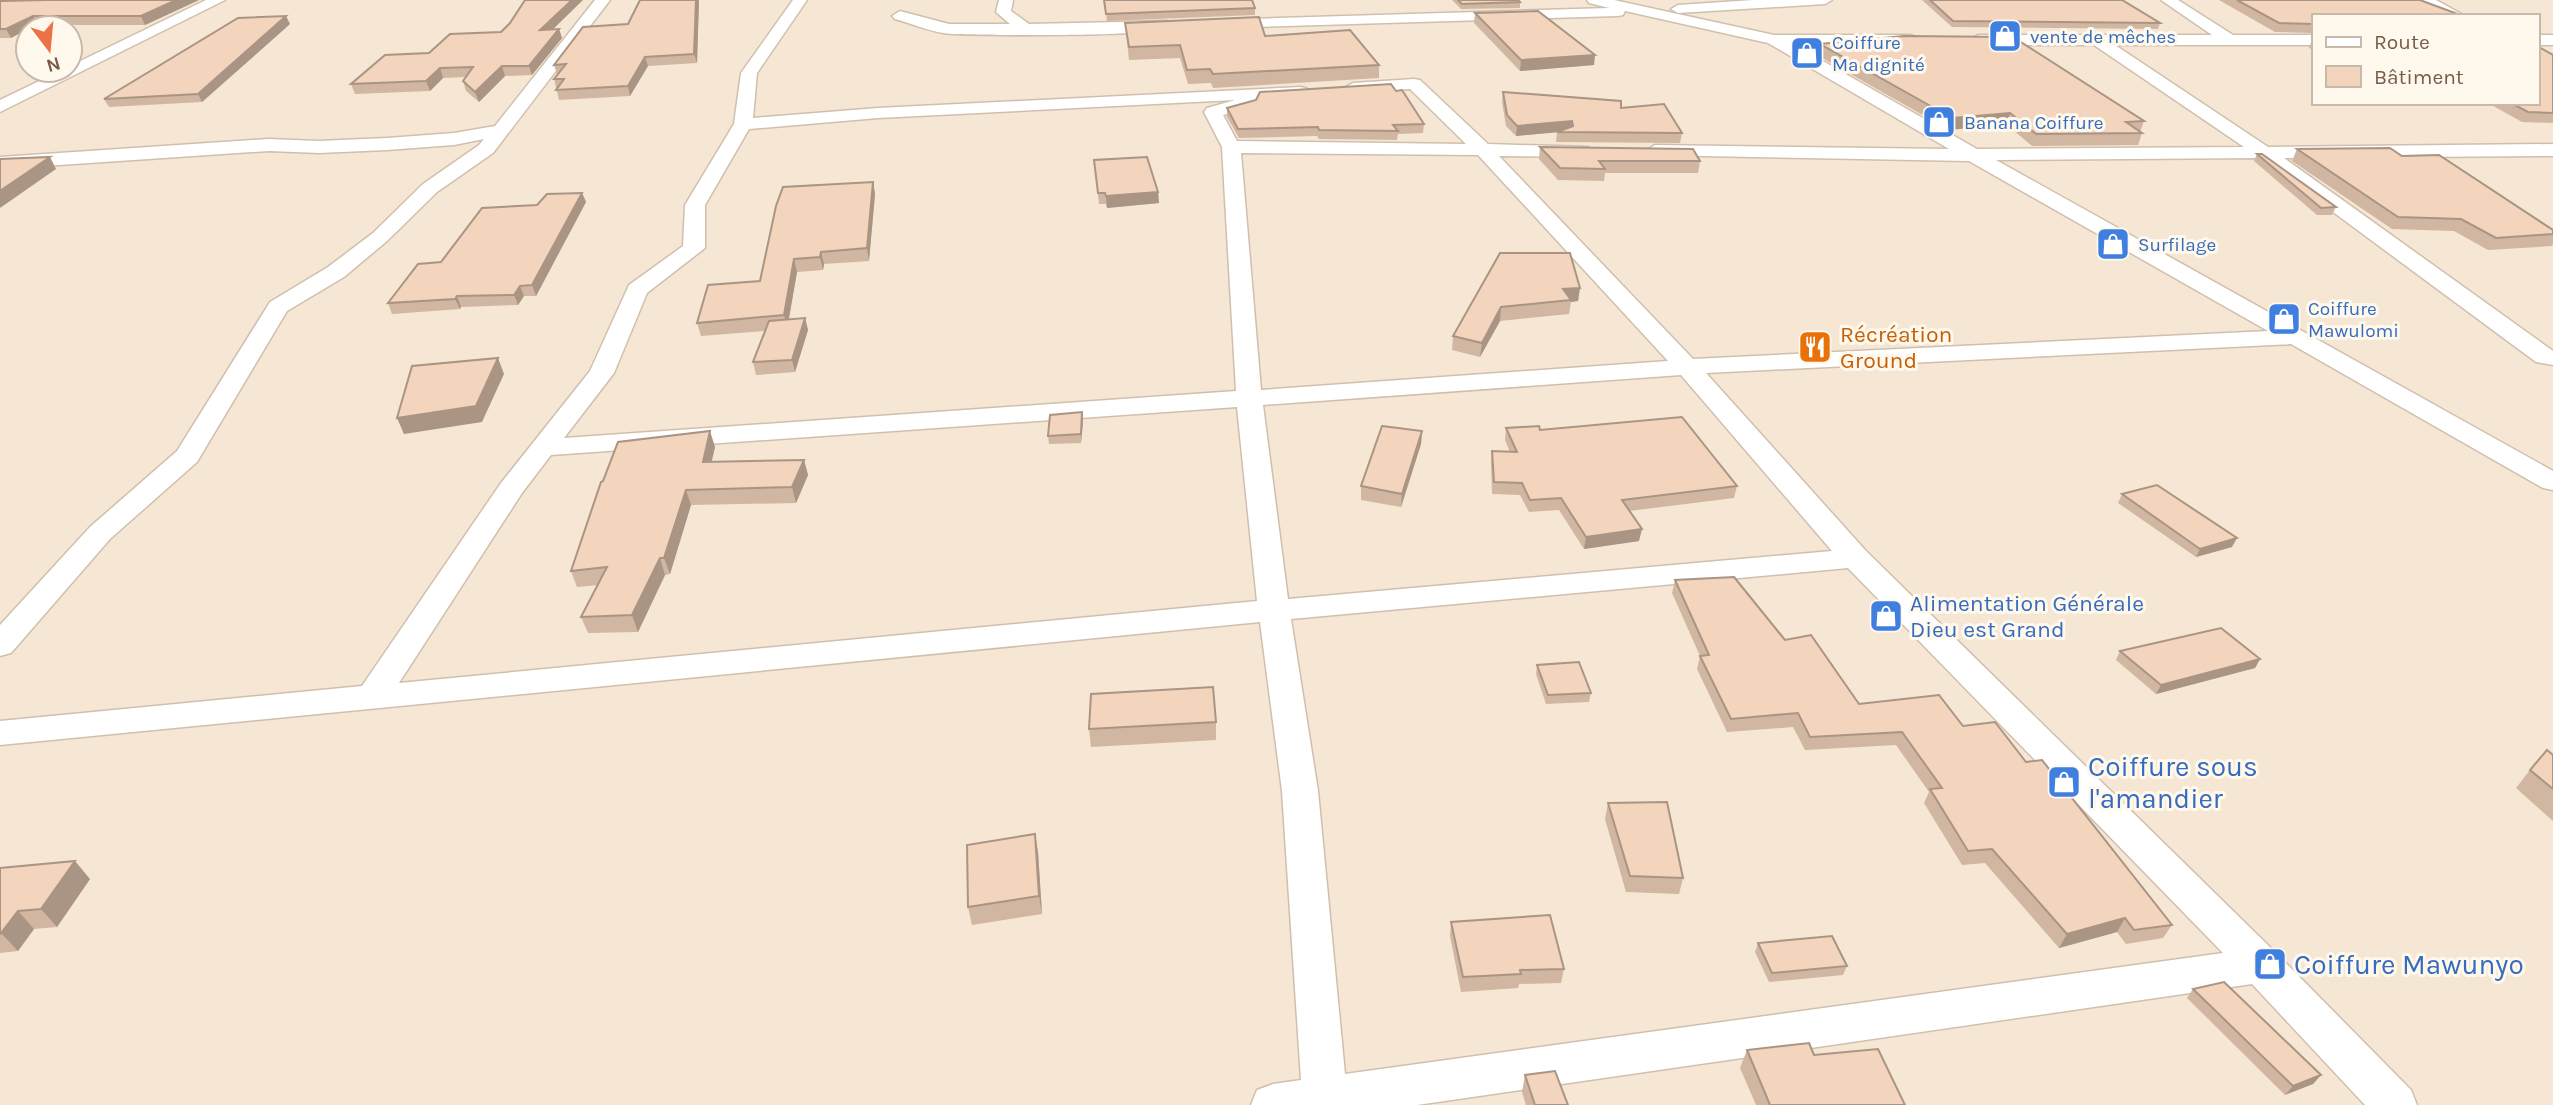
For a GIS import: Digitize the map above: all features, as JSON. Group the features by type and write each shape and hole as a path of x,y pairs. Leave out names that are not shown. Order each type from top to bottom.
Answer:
{"street":[{"path":"0,107 218,0"},
{"path":"0,645 100,533 187,456 278,307 336,272 430,188 486,149 603,0"},
{"path":"372,697 511,489 603,373 637,290 694,247 695,205 743,124 749,73 800,0"},
{"path":"1006,0 1003,12 1023,27"},
{"path":"1594,0 1773,39 1922,40"},
{"path":"1210,23 1638,11 1825,0"},
{"path":"2168,0 2228,39"},
{"path":"2424,0 2454,14"},
{"path":"900,16 949,29 1115,29 1183,24"},
{"path":"1773,39 1971,155 2553,482"},
{"path":"1963,40 2312,40"},
{"path":"2099,41 2265,153 2545,357 2553,358"},
{"path":"743,124 1414,84 1687,367 1855,558 2261,965 2395,1105"},
{"path":"1279,93 1213,112 1231,147 1249,397 1274,610 1300,792 1325,1100"},
{"path":"0,163 269,145 319,147 387,144 454,139 501,130"},
{"path":"1231,147 1482,152 1601,151"},
{"path":"1643,151 1971,155 2553,150"},
{"path":"543,448 1687,367 2297,337"},
{"path":"0,733 1274,610 1855,558"},
{"path":"1273,1105 1325,1100 2261,965"}],"shaded area":[{"path":"0,0 2553,0 2553,1105 0,1105"}],"building":[{"path":"176,0 141,16 14,14 14,25 6,29 0,29 0,1"},
{"path":"525,0 572,0 540,30 559,29 529,66 502,66 475,92 463,81 473,67 440,68 426,81 351,84 385,55 429,53 450,34 501,32"},
{"path":"640,0 696,0 694,54 645,57 628,86 556,90 564,79 554,79 566,64 554,65 583,27 628,24"},
{"path":"1104,0 1252,0 1255,8 1106,14"},
{"path":"1458,0 1518,0 1520,2 1462,4"},
{"path":"1930,0 2122,0 2160,23 1953,21"},
{"path":"2237,0 2420,0 2458,14 2312,14 2312,24 2279,23"},
{"path":"1538,11 1595,55 1521,60 1475,13"},
{"path":"286,16 198,94 104,99 238,18"},
{"path":"1259,17 1265,36 1350,30 1379,65 1213,74 1210,69 1187,70 1180,45 1129,47 1125,23"},
{"path":"1904,36 2013,37 2144,121 2126,122 2142,133 2036,134 2010,113 1952,118 1820,44"},
{"path":"2539,47 2553,55 2553,113 2528,112 2515,105 2539,105"},
{"path":"1391,84 1396,91 1402,90 1424,124 1393,125 1398,131 1319,130 1318,127 1238,129 1227,108 1256,100 1260,92"},
{"path":"1503,92 1621,101 1621,108 1664,104 1682,133 1557,132 1573,126 1572,121 1517,126 1507,115"},
{"path":"1540,147 1693,149 1700,161 1599,161 1605,169 1560,168"},
{"path":"2390,148 2402,156 2439,155 2553,230 2553,234 2496,238 2461,219 2398,217 2297,149"},
{"path":"2257,154 2262,154 2336,207 2321,208"},
{"path":"50,157 0,191 0,159"},
{"path":"1147,157 1158,192 1106,196 1105,193 1098,193 1094,160"},
{"path":"873,182 867,248 821,252 820,257 794,259 784,315 697,323 708,285 760,281 776,206 783,187"},
{"path":"582,193 532,285 520,286 514,295 457,296 455,299 388,303 418,264 441,262 482,208 537,205 547,194"},
{"path":"1500,253 1570,253 1580,288 1563,289 1571,300 1501,307 1482,343 1453,336"},
{"path":"805,318 792,360 753,362 769,321"},
{"path":"498,358 476,406 397,418 412,366"},
{"path":"1082,412 1081,434 1048,436 1050,415"},
{"path":"1682,417 1737,486 1622,500 1642,529 1586,537 1561,498 1530,500 1522,483 1494,482 1492,451 1517,452 1506,428 1539,426 1540,430"},
{"path":"1382,426 1422,431 1402,494 1361,486"},
{"path":"710,431 703,462 804,460 792,487 686,490 664,558 660,558 632,615 581,617 607,567 571,571 601,482 618,442"},
{"path":"2157,485 2237,538 2200,549 2122,494"},
{"path":"1734,577 1785,640 1811,635 1859,704 1939,695 1963,726 1995,722 2026,762 2042,760 2172,925 2134,930 2125,918 2067,934 1992,849 1968,851 1930,789 1942,788 1902,732 1810,737 1798,713 1731,719 1700,656 1709,655 1675,580"},
{"path":"2221,628 2260,659 2161,685 2120,651"},
{"path":"1579,662 1591,693 1548,695 1537,665"},
{"path":"1213,687 1216,722 1089,729 1091,694"},
{"path":"2547,750 2553,755 2553,789 2530,770"},
{"path":"1667,802 1683,878 1630,876 1608,803"},
{"path":"1035,834 1039,896 968,907 967,845"},
{"path":"75,861 41,909 18,911 0,934 0,868"},
{"path":"1550,915 1564,969 1520,970 1521,974 1463,977 1451,922"},
{"path":"1832,936 1847,966 1772,973 1758,943"},
{"path":"2224,982 2321,1075 2293,1086 2193,989"},
{"path":"1809,1043 1814,1055 1878,1049 1905,1105 1770,1105 1747,1050"},
{"path":"1555,1071 1568,1105 1535,1105 1525,1075"}],"place":[{"name":"vente de mêches","path":"2005,36"},
{"name":"Coiffure Ma dignité","path":"1807,53"},
{"name":"Banana Coiffure","path":"1939,122"},
{"name":"Surfilage","path":"2113,244"},
{"name":"Coiffure Mawulomi","path":"2284,319"},
{"name":"Récréation Ground","path":"1815,347"},
{"name":"Alimentation Générale Dieu est Grand","path":"1886,616"},
{"name":"Coiffure sous l'amandier","path":"2064,782"},
{"name":"Coiffure Mawunyo","path":"2270,964"}]}
